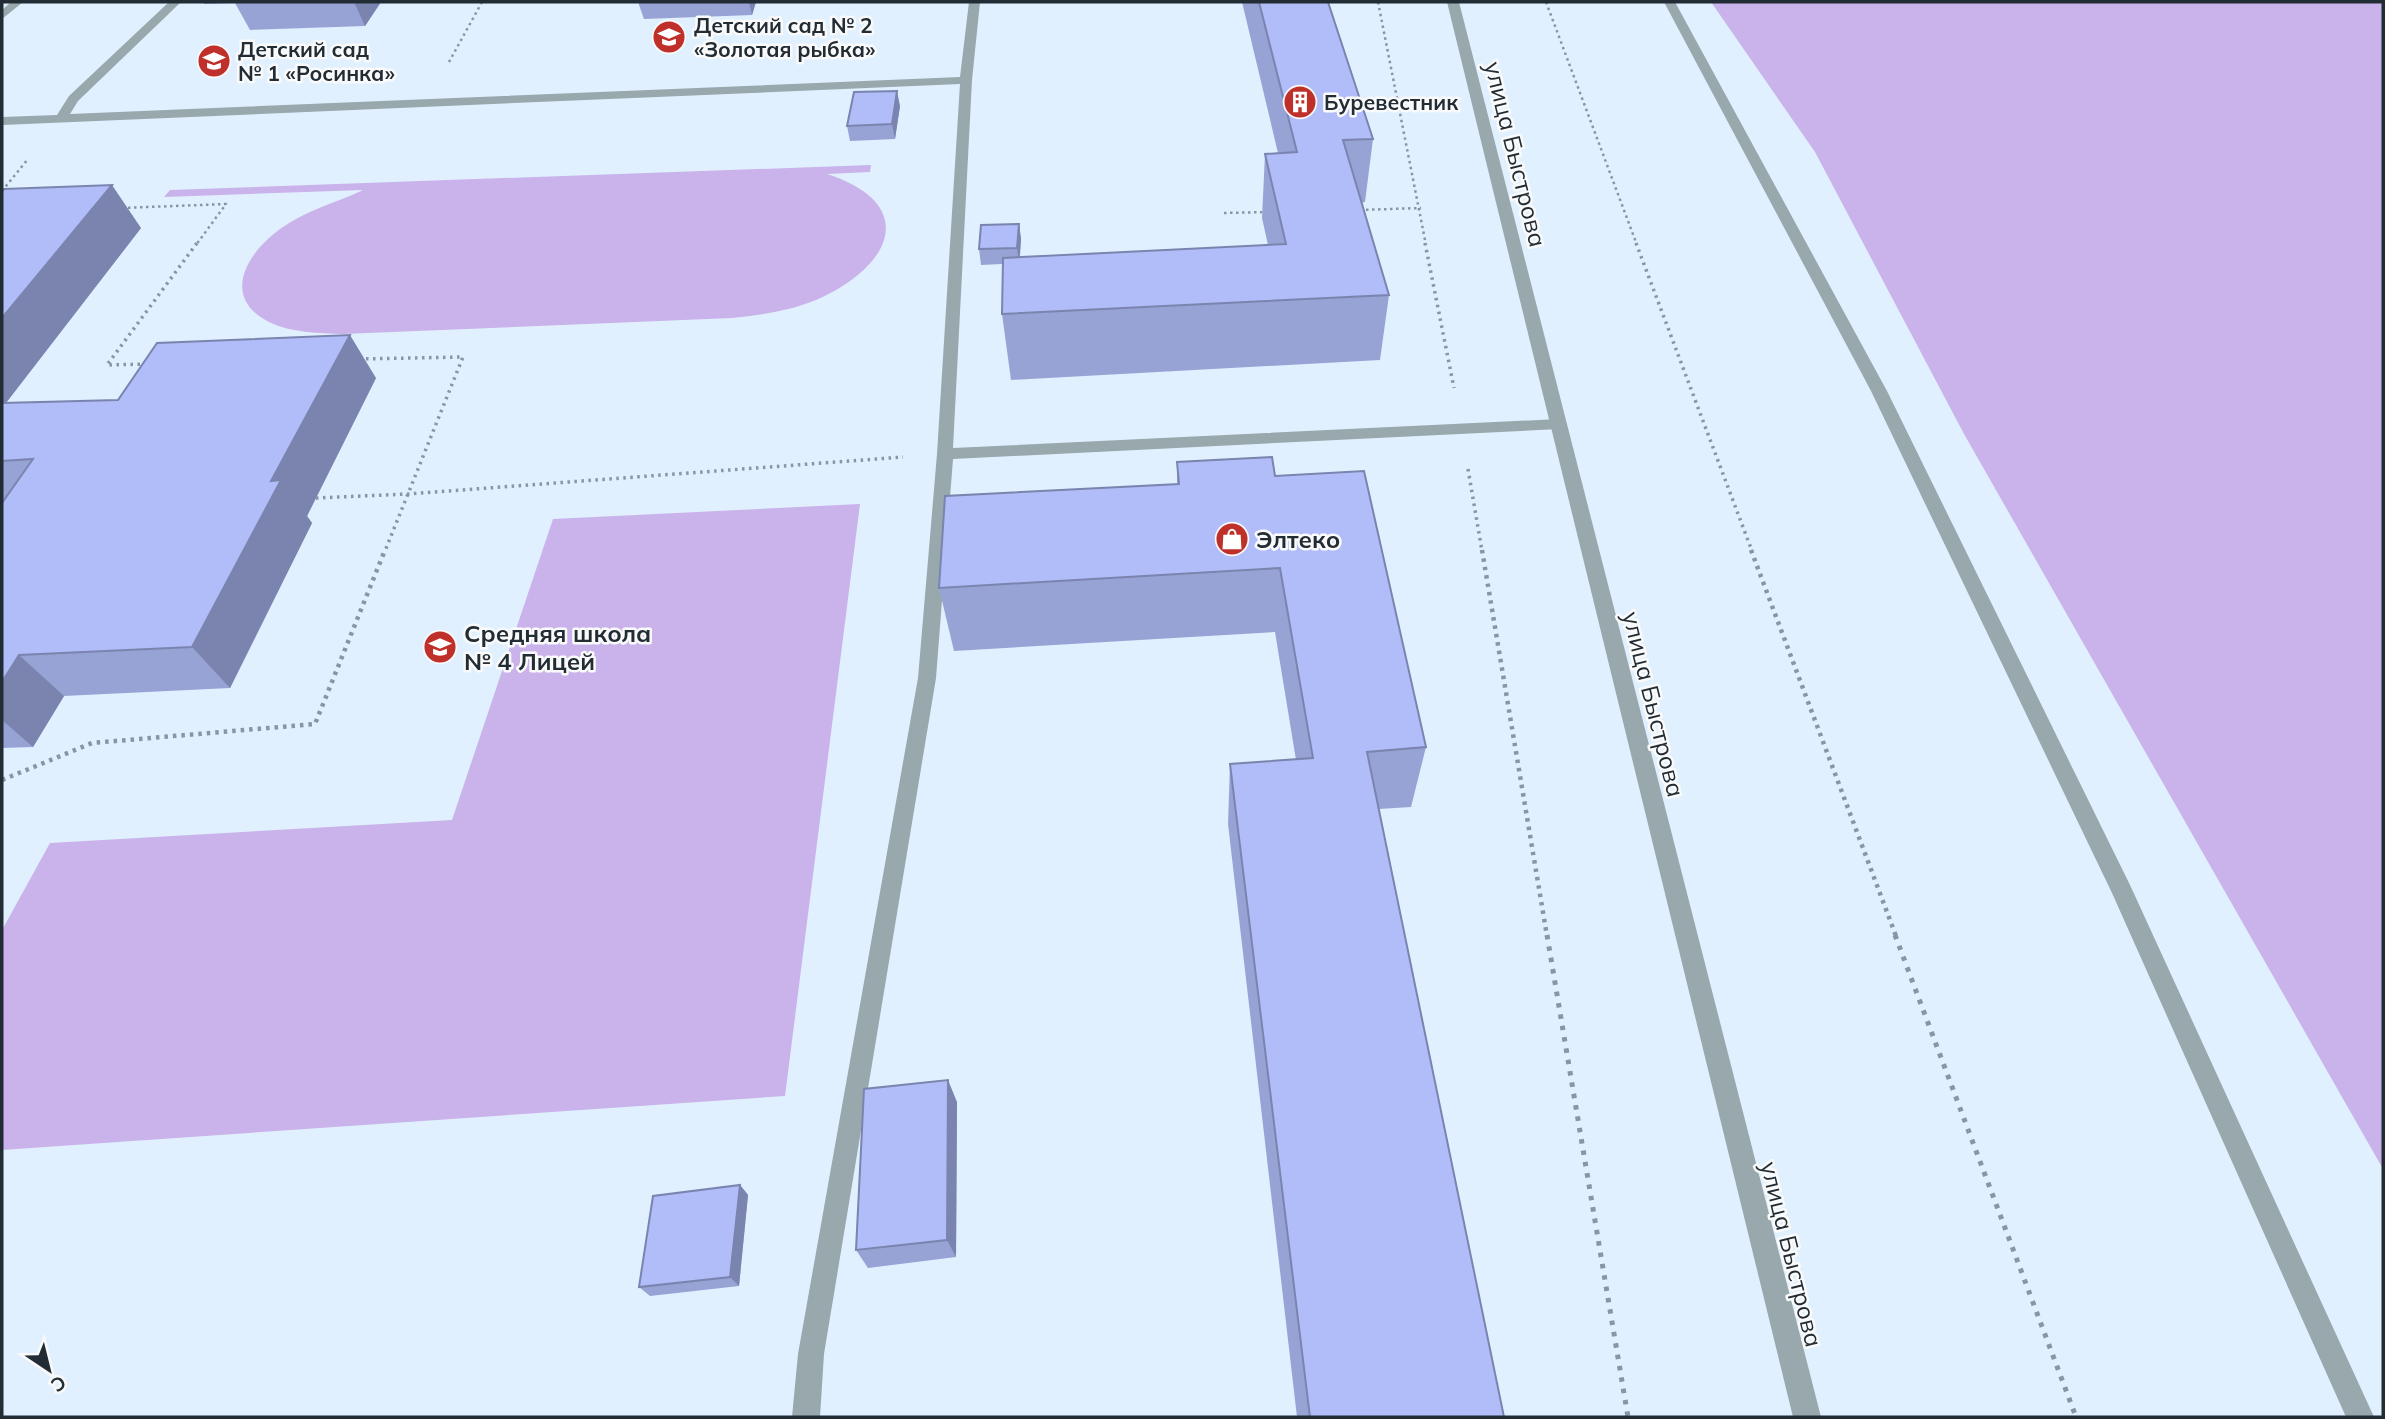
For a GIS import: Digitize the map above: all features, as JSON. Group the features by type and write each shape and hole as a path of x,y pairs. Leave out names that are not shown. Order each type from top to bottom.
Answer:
{"street":[{"path":"2,16 17,2"},
{"path":"62,117 73,99 175,2"},
{"path":"806,1417 811,1354 856,1080 928,678 945,454 966,80 975,2"},
{"name":"улица Быстрова","path":"1453,2 1807,1417"},
{"path":"1669,2 1879,391 2122,892 2360,1417"},
{"path":"2,121 966,80"}],"lane":[{"path":"945,454 1559,424"}],"path":[{"path":"426,104 482,2"},
{"path":"1378,2 1421,208 1461,427 1628,1417"},
{"path":"1546,2 2076,1417"},
{"path":"120,208 226,204 107,365 148,364"},
{"path":"1352,211 1421,208"},
{"path":"1224,213 1278,212"},
{"path":"2,780 92,743 315,724 463,356 354,359"},
{"path":"316,498 408,495 945,454"}],"shaded area":[{"path":"1711,2 2383,2 2383,1169 1964,434 1815,152"},
{"path":"871,165 870,172 827,174 857,187 876,202 885,219 885,237 877,254 862,271 842,287 806,304 732,318 343,334 296,330 269,322 254,312 245,300 242,288 249,262 268,239 290,222 363,190 164,197 170,190"},
{"path":"860,504 785,1096 2,1150 2,930 50,843 452,820 553,519"}],"building":[{"path":"1259,2 1328,2 1373,139 1343,140 1389,295 1002,314 1003,258 1286,244 1265,154 1297,152"},
{"path":"897,91 892,124 847,126 854,92"},
{"path":"112,185 2,318 4,189"},
{"path":"1019,224 1017,248 979,249 981,225"},
{"path":"350,335 271,481 281,480 192,647 19,655 2,682 2,503 33,459 2,461 2,403 118,400 157,343"},
{"path":"1272,457 1275,476 1364,471 1426,747 1367,752 1504,1417 1310,1417 1230,764 1313,758 1280,568 939,588 945,496 1179,484 1177,462"},
{"path":"948,1080 947,1240 856,1250 864,1089"},
{"path":"740,1185 730,1277 639,1287 653,1196"}],"place":[{"name":"Детский сад № 2 «Золотая рыбка»","path":"669,37"},
{"name":"Детский сад № 1 «Росинка»","path":"214,61"},
{"name":"Буревестник","path":"1300,102"},
{"name":"Элтеко","path":"1232,539"},
{"name":"Средняя школа № 4 Лицей","path":"440,647"}]}
